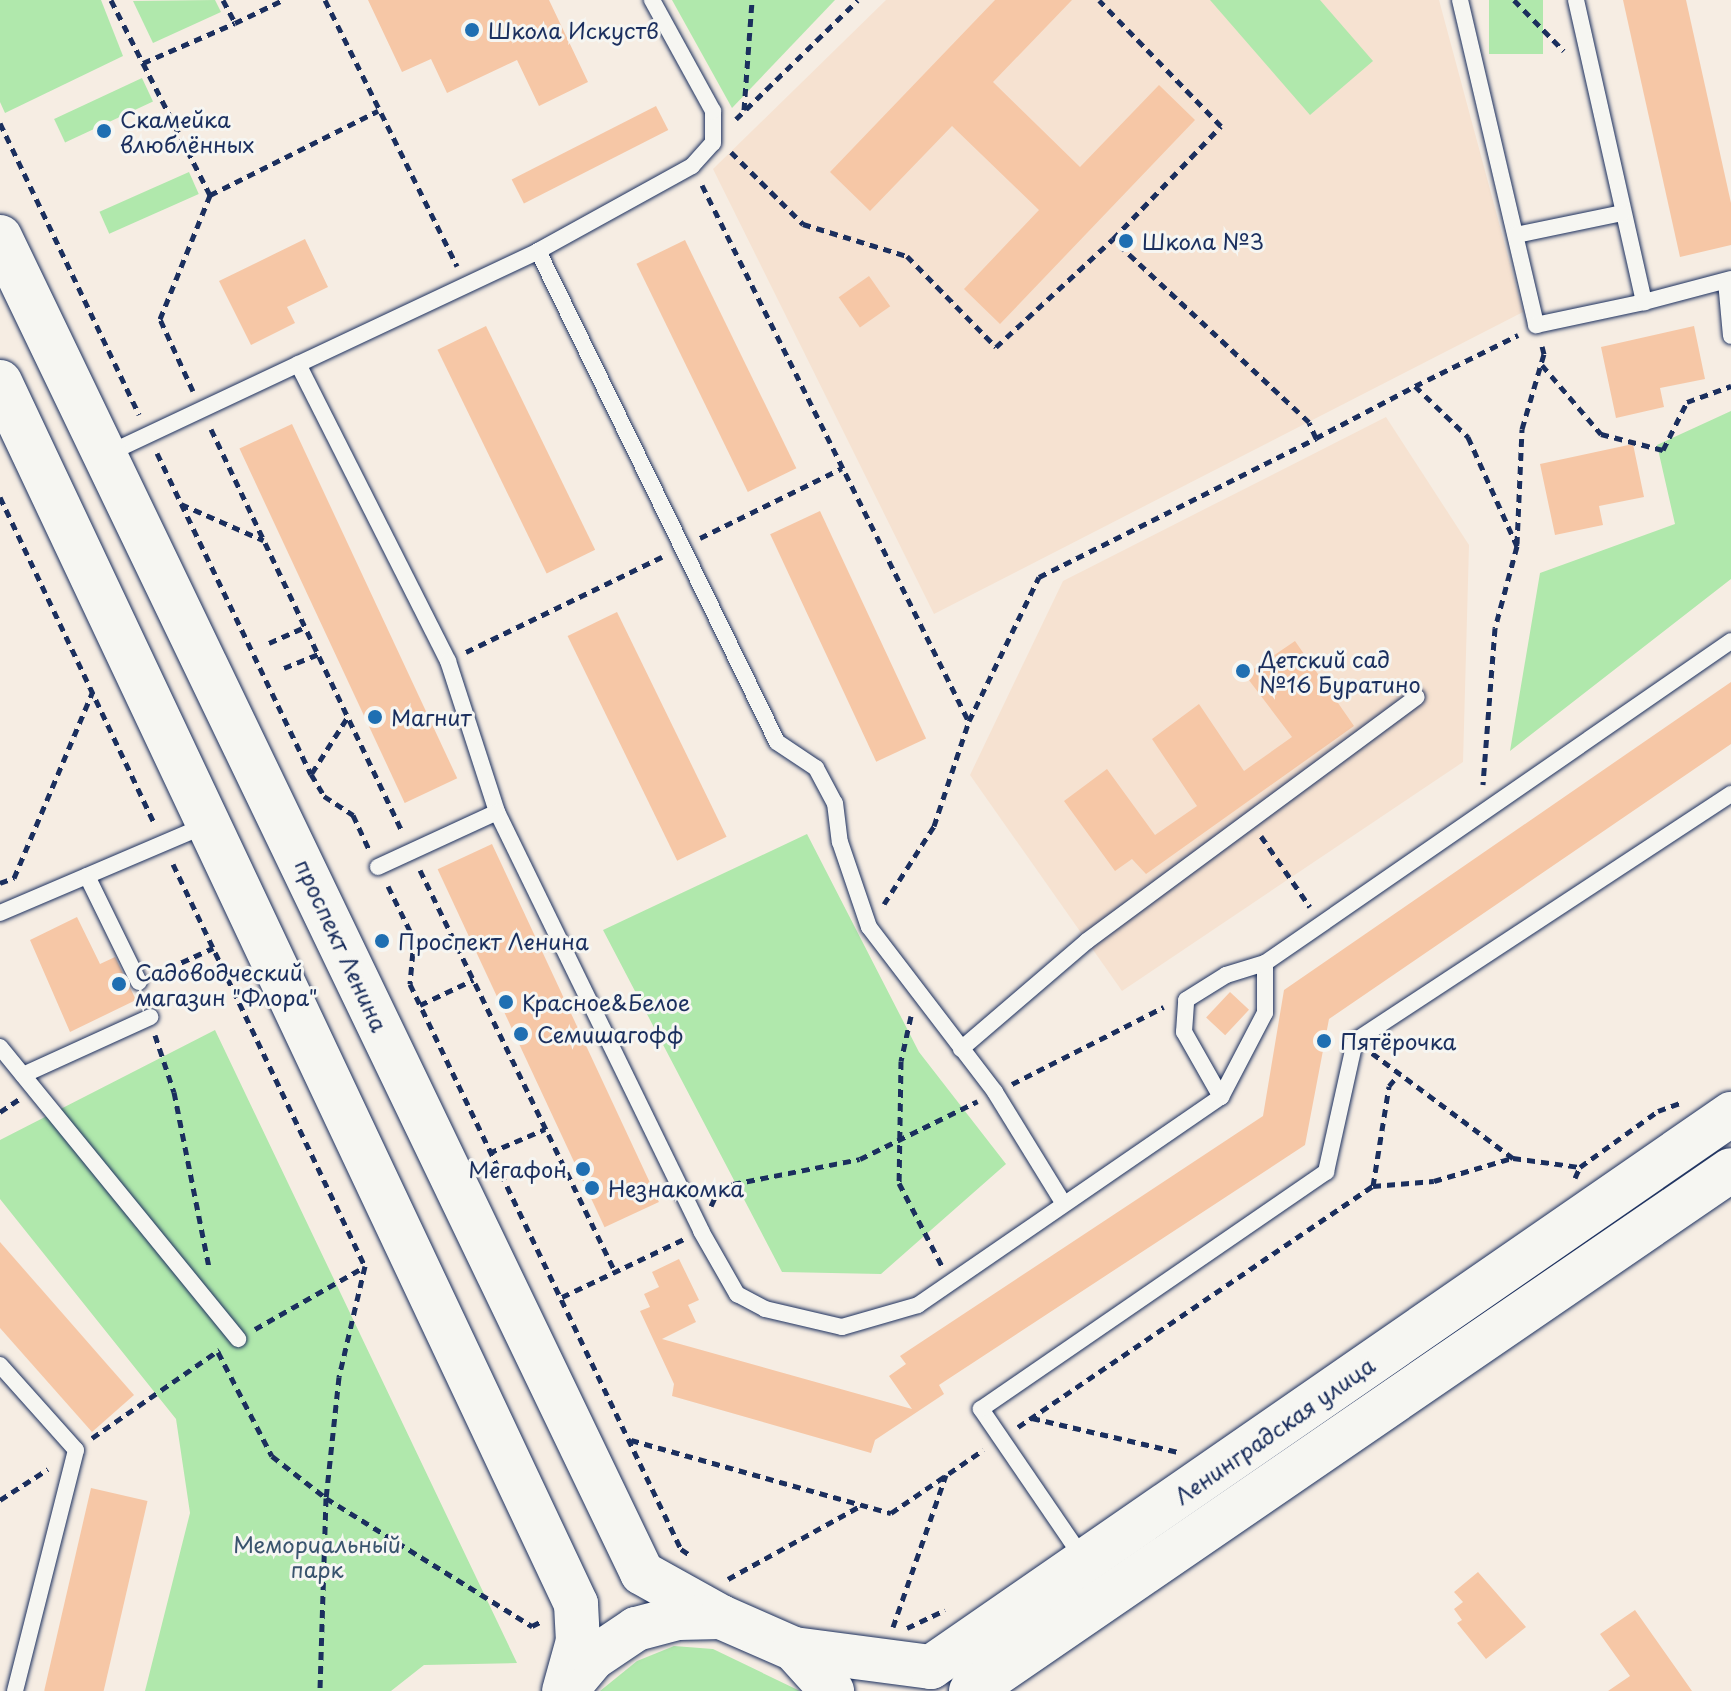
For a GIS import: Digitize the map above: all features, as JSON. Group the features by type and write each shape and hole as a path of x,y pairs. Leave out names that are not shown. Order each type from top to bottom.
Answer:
{"main road":[{"name":"проспект Ленина","path":"0,237 642,1573 730,1594 794,1649"},
{"path":"0,382 576,1604 578,1641 565,1691"},
{"name":"Ленинградская улица","path":"794,1649 931,1667 1731,1114"},
{"name":"Ленинградская улица","path":"971,1691 1731,1170"},
{"path":"565,1691 593,1658 636,1629 678,1618 730,1594"},
{"path":"794,1649 832,1691"}],"lane":[{"path":"103,455 538,251 692,166 713,143 713,111 652,0"},
{"path":"1460,0 1536,325 1728,280 1731,336"},
{"path":"1576,0 1644,302"},
{"path":"1516,235 1622,213"},
{"path":"538,251 777,742 816,768 835,803 840,842 869,927 916,995 995,1092 1062,1201"},
{"path":"298,364 448,661 497,812 701,1231 737,1294 765,1309 842,1327 918,1305 1062,1201 1221,1097 1265,1013 1265,963"},
{"path":"1221,1097 1184,1032 1186,1000 1226,975 1265,963 1481,818 1731,641"},
{"path":"961,1049 1087,941 1417,697"},
{"path":"1085,1561 981,1409 1326,1172 1355,1041 1731,794"},
{"path":"378,867 497,812"},
{"path":"0,913 210,824"},
{"path":"87,876 139,982"},
{"path":"23,1075 150,1017"},
{"path":"0,1047 238,1339"},
{"path":"0,1365 76,1450 15,1691"}],"path":[{"path":"111,0 210,195"},
{"path":"223,0 235,23"},
{"path":"143,63 283,0"},
{"path":"325,0 467,285"},
{"path":"744,111 752,0"},
{"path":"858,0 713,143 730,151 803,224 907,256 996,347 1113,239 1221,126 1099,0"},
{"path":"1514,0 1593,80"},
{"path":"378,111 210,195 160,319 411,851 615,1272"},
{"path":"0,123 311,774 324,796 353,815 414,939 410,984 681,1549 704,1564"},
{"path":"692,166 969,721"},
{"path":"1113,239 1309,422 1316,438"},
{"path":"869,927 934,826 969,721 1039,577 1536,325 1544,354 1522,429 1517,546 1495,628 1481,818"},
{"path":"1541,365 1601,434 1663,450 1687,402 1731,386"},
{"path":"1415,386 1468,437 1517,546"},
{"path":"448,661 842,468"},
{"path":"0,497 365,1266 339,1377 326,1498 320,1691"},
{"path":"181,504 264,541"},
{"path":"269,643 305,627"},
{"path":"284,668 318,654"},
{"path":"0,883 14,878 92,693"},
{"path":"311,774 348,717"},
{"path":"1250,821 1322,924"},
{"path":"139,982 213,948"},
{"path":"420,1005 473,980"},
{"path":"916,995 901,1061 897,1143 899,1183 950,1282"},
{"path":"562,1297 701,1231 717,1193 733,1184 860,1159 1155,1010 1186,1000"},
{"path":"150,1017 174,1092 218,1314"},
{"path":"1355,1041 1513,1158"},
{"path":"1573,1183 1580,1167 1658,1111"},
{"path":"480,1157 545,1129"},
{"path":"1373,1186 1434,1181 1513,1158 1580,1167"},
{"path":"217,1351 272,1456 326,1498 532,1626 553,1616"},
{"path":"1031,1418 1183,1453 1170,1461"},
{"path":"1015,1429 1023,1441"},
{"path":"0,1500 76,1450"},
{"path":"891,1632 946,1475"},
{"path":"716,1572 730,1594 862,1505"},
{"path":"883,1632 891,1632 958,1604"}],"shaded area":[{"name":"Школа №3","path":"886,0 1439,0 1523,312 934,614 713,169"},
{"name":"Детский сад №16 Буратино","path":"1386,417 1469,545 1463,762 1122,991 970,775 1063,581"}],"green space":[{"path":"0,0 101,0 123,56 5,113 0,102"},
{"path":"215,0 221,12 153,43 133,1"},
{"path":"672,0 835,0 732,108"},
{"path":"1210,0 1320,0 1373,61 1310,115"},
{"path":"1489,0 1543,0 1543,54 1489,54"},
{"path":"142,78 153,102 65,143 54,119"},
{"path":"189,172 199,194 109,234 99,212"},
{"path":"1731,411 1731,579 1510,751 1540,573 1675,524 1657,445"},
{"path":"807,834 919,1052 1006,1164 881,1274 782,1272 603,930"},
{"name":"Мемориальный парк","path":"215,1030 517,1663 424,1665 391,1691 145,1691 190,1513 176,1419 0,1199 0,1140"},
{"path":"674,1646 713,1649 800,1691 600,1691 637,1661"}],"building":[{"name":"Школа Искуств","path":"368,0 549,0 588,82 539,106 517,60 447,93 431,59 402,72"},
{"path":"995,0 1072,0 993,82 1080,167 1159,85 1195,120 1000,324 964,289 1039,210 952,126 870,211 830,172"},
{"path":"1623,0 1686,0 1731,203 1731,245 1680,257"},
{"path":"656,106 668,130 524,204 512,180"},
{"path":"305,239 328,287 287,307 295,323 251,345 219,281"},
{"path":"685,240 796,468 748,492 636,264"},
{"path":"869,276 890,306 860,328 839,297"},
{"path":"486,326 595,550 547,573 437,350"},
{"path":"1694,326 1705,379 1660,388 1664,407 1616,418 1601,347"},
{"path":"292,424 457,778 405,803 239,449"},
{"path":"1633,444 1644,497 1599,506 1603,525 1555,535 1540,464"},
{"path":"820,511 926,738 876,762 770,534"},
{"path":"617,612 727,837 677,861 568,636"},
{"path":"1295,641 1354,726 1146,874 1132,859 1115,871 1064,801 1107,769 1155,835 1197,806 1152,739 1199,704 1244,771 1292,737 1245,675"},
{"path":"1731,682 1731,744 1329,1019 1305,1145 939,1385 944,1394 875,1440 871,1453 672,1396 674,1384 640,1311 650,1307 644,1294 659,1287 652,1272 679,1259 699,1300 688,1305 696,1322 662,1339 912,1409 889,1376 906,1364 900,1356 1263,1116 1284,990"},
{"path":"492,844 659,1202 605,1227 438,869"},
{"path":"77,917 100,964 115,957 136,1000 70,1032 30,940"},
{"path":"1230,992 1249,1010 1225,1035 1206,1018"},
{"path":"0,1242 134,1395 92,1432 0,1328"},
{"path":"91,1488 148,1501 104,1691 44,1691"},
{"path":"1478,1572 1526,1627 1486,1659 1457,1623 1462,1620 1454,1609 1463,1602 1454,1592"},
{"path":"1635,1610 1692,1691 1608,1691 1630,1676 1600,1634"}],"place":[{"name":"Школа Искуств","path":"472,30"},
{"name":"Скамейка влюблённых","path":"104,131"},
{"name":"Школа №3","path":"1126,241"},
{"name":"Детский сад №16 Буратино","path":"1243,671"},
{"name":"Магнит","path":"375,717"},
{"name":"Проспект Ленина","path":"382,941"},
{"name":"Садоводческий магазин \"Флора\"","path":"119,984"},
{"name":"Красное&Белое","path":"506,1002"},
{"name":"Семишагофф","path":"521,1034"},
{"name":"Пятёрочка","path":"1324,1041"},
{"name":"Мегафон","path":"583,1169"},
{"name":"Незнакомка","path":"592,1188"}]}
